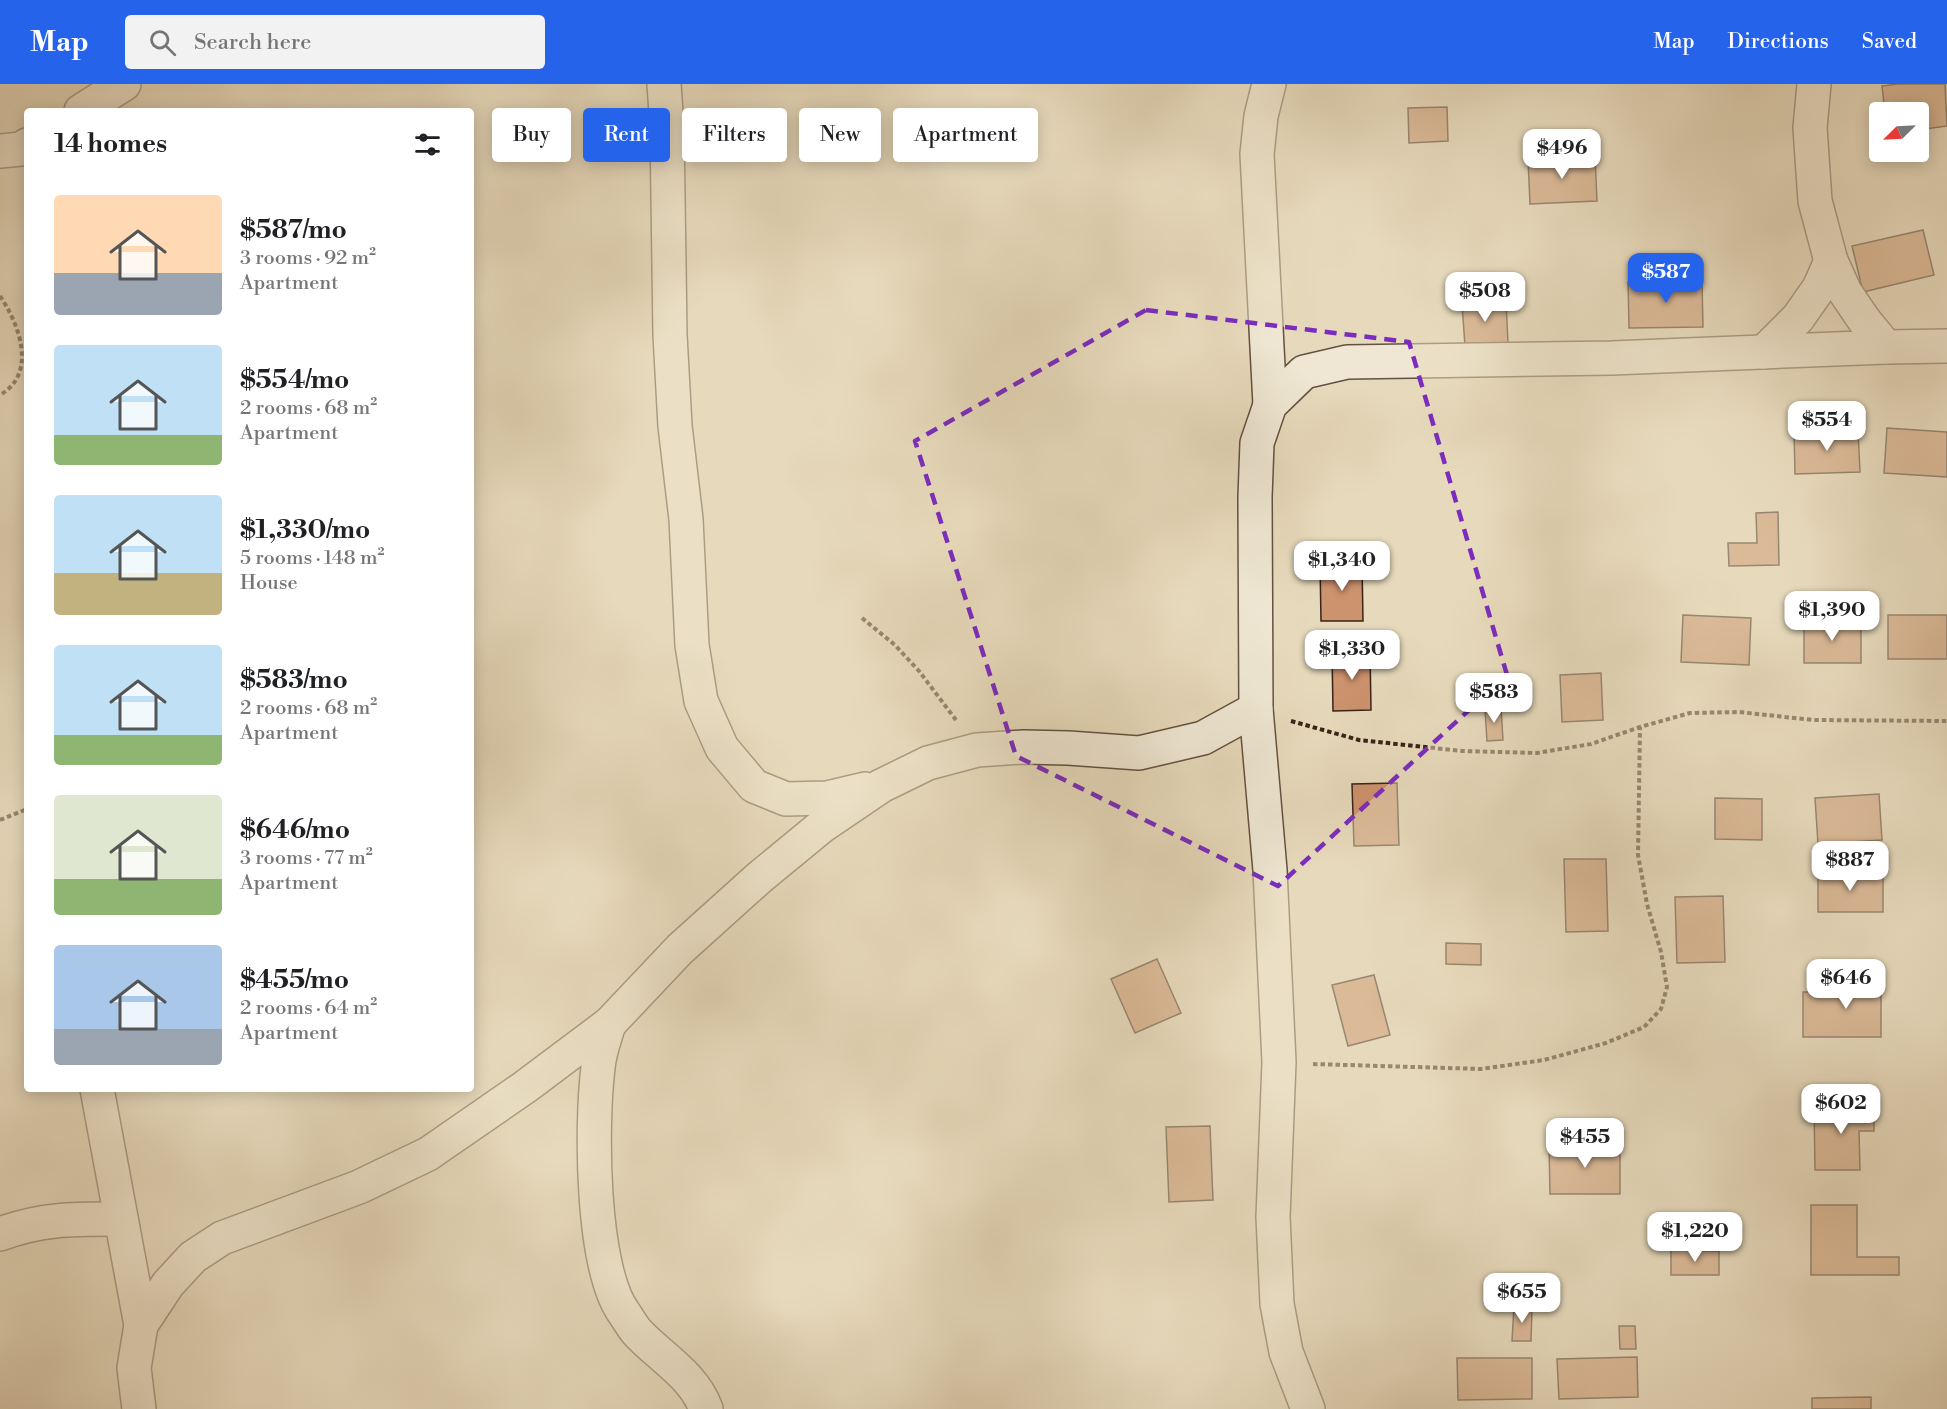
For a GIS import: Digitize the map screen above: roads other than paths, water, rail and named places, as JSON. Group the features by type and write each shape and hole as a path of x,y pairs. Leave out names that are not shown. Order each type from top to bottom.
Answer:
{"street":[{"path":"86,108 124,84"},
{"path":"663,84 667,128 670,335 675,426 686,519 692,645 701,701 722,748 754,786 786,799 827,798 881,786"},
{"path":"1269,84 1261,116 1257,154 1270,405 1257,443 1256,709 1270,870 1279,1062 1273,1217 1277,1304 1286,1352 1308,1409"},
{"path":"1814,84 1810,128 1815,201 1831,261 1845,292 1864,320 1887,347"},
{"path":"0,151 24,147"},
{"path":"1764,352 1798,318 1819,288 1831,261"},
{"path":"1270,405 1304,372 1347,362 1612,358 1947,346"},
{"path":"141,1325 168,1284 193,1257 222,1238 359,1187 428,1154 525,1087 609,1024 680,950 760,877 822,826 881,786 928,763 977,750 1023,747 1139,753 1203,738 1256,709"},
{"path":"609,1024 598,1065 594,1115 595,1174 600,1235 610,1287 621,1310 638,1332 675,1365 701,1397 705,1409"},
{"path":"98,1092 141,1325 134,1368 139,1409"},
{"path":"0,1234 22,1225 53,1220 121,1219"}]}
